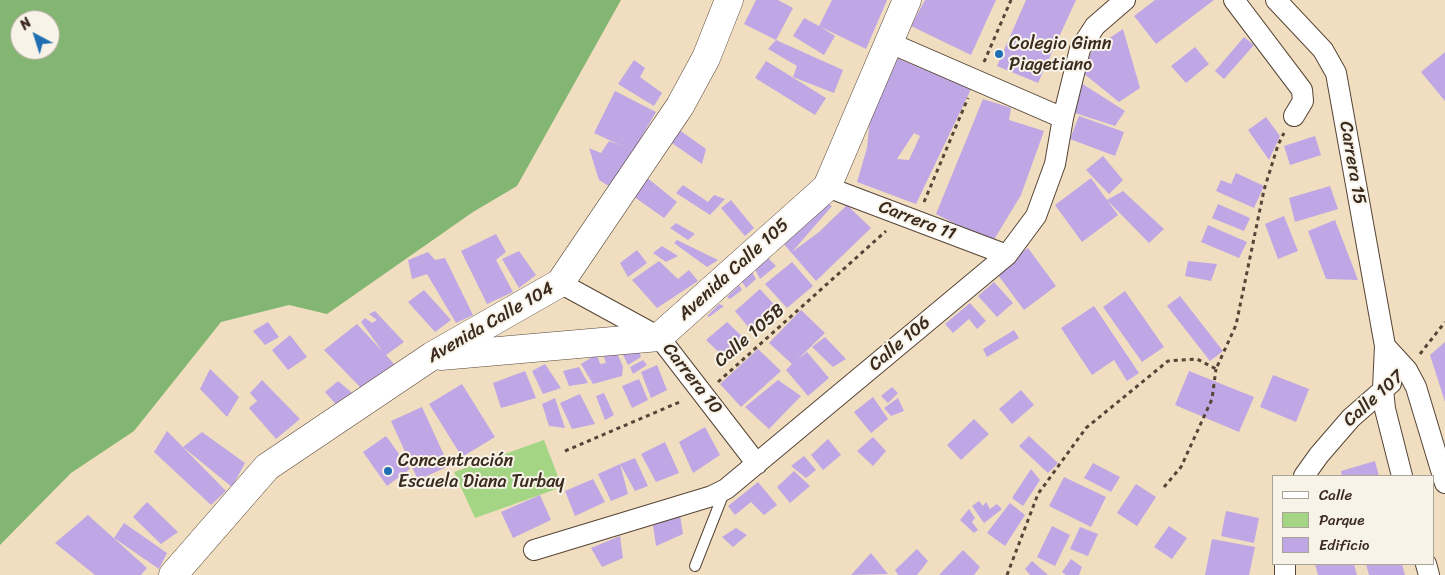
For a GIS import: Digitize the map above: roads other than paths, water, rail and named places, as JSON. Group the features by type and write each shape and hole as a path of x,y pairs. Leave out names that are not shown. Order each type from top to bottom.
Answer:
{"main road":[{"name":"Avenida Calle 104","path":"173,575 267,467 432,356 560,283 680,106 706,58 729,0"},
{"name":"Avenida Calle 105","path":"659,337 827,187 907,0"},
{"path":"432,356 659,337"}],"street":[{"name":"Calle 106","path":"534,550 712,496 726,489 1007,255 1036,216 1055,164 1063,118 1080,49 1096,26 1126,0"},
{"path":"1234,0 1302,90 1303,101 1294,116"},
{"name":"Carrera 15","path":"1276,0 1323,50 1336,73 1386,346 1383,389 1389,426 1402,475"},
{"path":"888,42 1063,118"},
{"name":"Carrera 11","path":"827,187 1007,255"},
{"name":"Carrera 10","path":"560,283 659,337 757,464"},
{"path":"1386,346 1407,370 1416,387 1445,483"},
{"name":"Calle 107","path":"1305,475 1351,418 1407,370"}],"lane":[{"path":"695,566 726,489"}],"place":[{"name":"Colegio Gimn Piagetiano","path":"999,54"},
{"name":"Concentración Escuela Diana Turbay","path":"388,471"}]}
